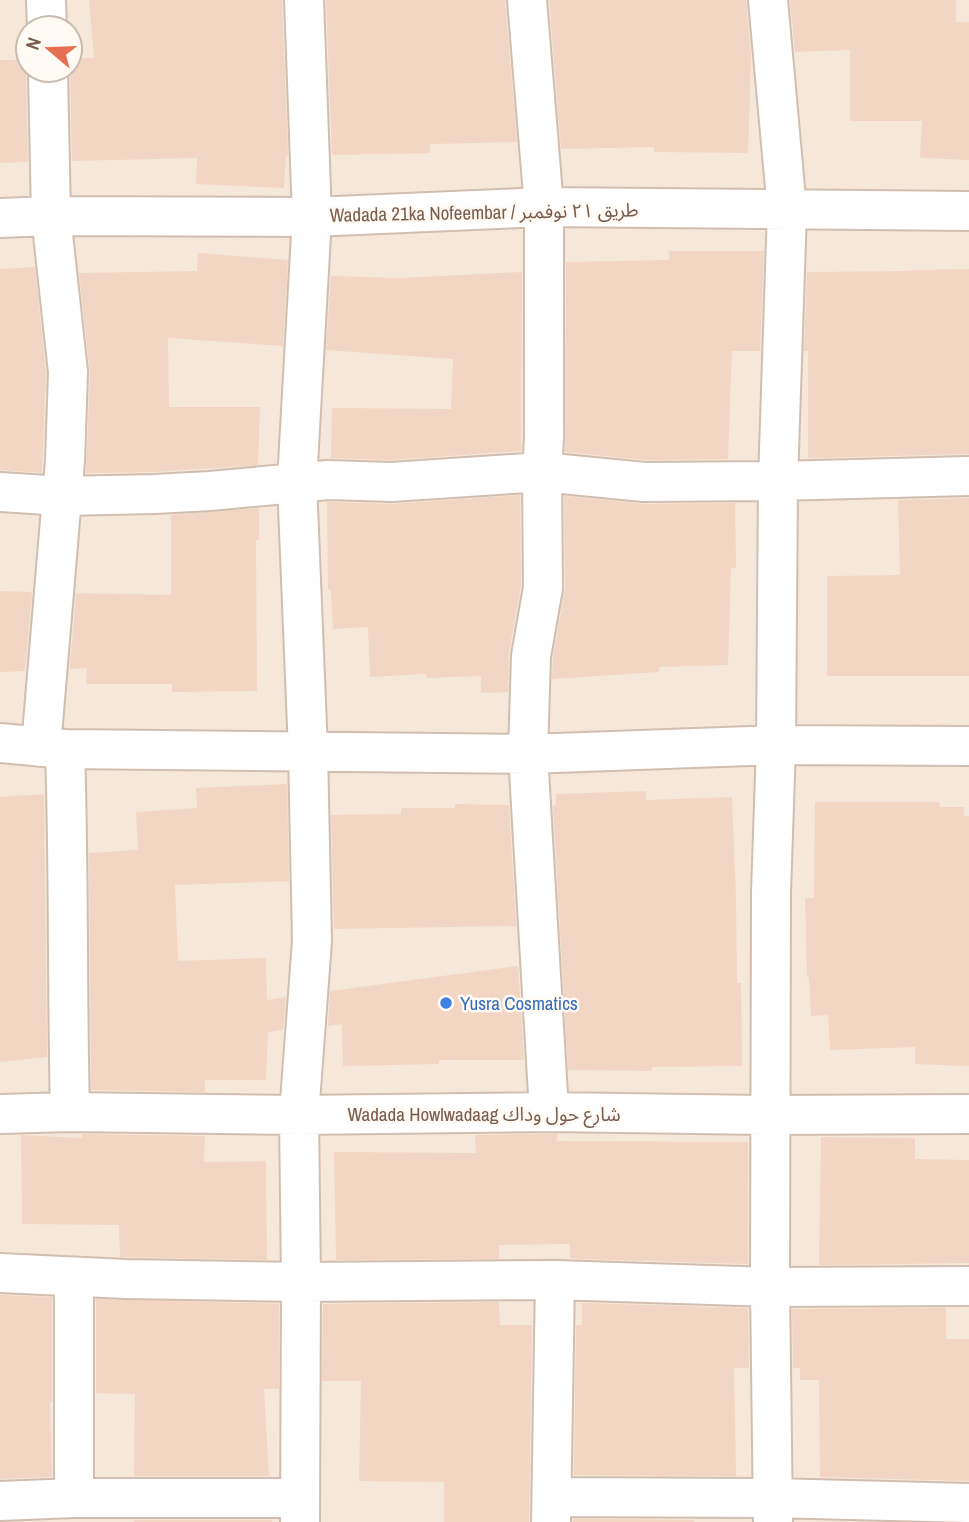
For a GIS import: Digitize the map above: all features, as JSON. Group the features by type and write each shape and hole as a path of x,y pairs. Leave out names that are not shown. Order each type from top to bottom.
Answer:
{"street":[{"path":"0,1501 74,1498 300,1510 299,1115 312,941 308,751 297,482 312,217 304,0"},
{"path":"527,0 544,207 543,588 531,656 528,754 549,1112"},
{"path":"768,0 788,210 778,481 776,745 771,893 769,1115 772,1510"},
{"path":"48,84 51,216 68,372 53,748 68,847 70,1112"},
{"name":"Wadada 21ka Nofeembar / طريق ٢١ نوفمبر","path":"0,218 312,217 544,207 969,211"},
{"path":"0,492 62,496 182,492 328,480 391,482 542,472 645,482 969,476"},
{"path":"0,743 53,748 528,754 776,745 969,746"},
{"name":"Wadada Howlwadaag شارع حول وداك","path":"0,1114 969,1114"},
{"path":"0,1273 139,1280 555,1280 770,1287 969,1286"},
{"path":"74,1277 74,1498"},
{"path":"555,1280 552,1510 772,1510 969,1503"}],"shaded area":[{"path":"0,0 969,0 969,1522 0,1522"}],"building":[{"path":"89,0 282,0 288,156 284,188 196,184 197,158 72,161 71,84 84,84 84,58 94,58"},
{"path":"326,0 505,0 517,142 430,144 430,153 332,155"},
{"path":"549,0 746,0 751,58 748,153 654,152 654,147 561,149"},
{"path":"790,0 956,0 956,22 969,22 969,160 920,158 922,121 850,121 850,50 795,52"},
{"path":"0,60 14,60 14,84 26,84 28,162 0,163"},
{"path":"669,251 764,251 760,351 732,351 728,459 645,460 565,452 566,262 669,260"},
{"path":"198,253 288,260 283,346 168,338 169,407 260,407 258,465 154,472 86,473 90,373 79,273 197,271"},
{"path":"35,267 46,373 42,473 0,470 0,269"},
{"path":"969,269 969,454 808,458 808,351 804,351 807,272"},
{"path":"522,272 521,451 391,460 331,458 332,408 451,409 453,359 326,350 331,276 400,278"},
{"path":"520,495 521,586 509,652 508,692 481,693 481,676 426,678 426,674 370,677 368,627 333,629 331,590 328,590 327,502 392,504"},
{"path":"564,496 644,504 735,503 736,568 731,568 728,665 659,667 659,672 552,679 565,588"},
{"path":"969,498 969,676 827,676 827,576 900,575 898,500"},
{"path":"259,508 259,540 256,540 257,691 172,692 172,684 86,684 87,668 70,669 76,593 171,595 171,515"},
{"path":"0,591 32,592 25,671 0,672"},
{"path":"287,784 289,881 175,885 178,961 266,958 267,1000 286,997 283,1030 268,1032 266,1080 205,1080 205,1092 91,1090 89,853 138,850 136,812 197,808 196,788"},
{"path":"646,791 646,800 732,797 742,1066 652,1067 652,1071 568,1070 553,805 556,805 556,794"},
{"path":"44,794 47,1057 0,1062 0,797"},
{"path":"815,802 939,802 940,807 964,807 964,816 969,816 969,1066 915,1064 915,1047 830,1050 828,1015 811,1016 807,977 805,898 814,898"},
{"path":"455,804 509,805 516,926 334,929 331,815 401,814 401,808 455,808"},
{"path":"518,966 524,1060 439,1060 439,1064 343,1066 342,1024 328,1026 330,991"},
{"path":"82,1134 205,1136 204,1162 266,1161 267,1260 120,1257 119,1225 22,1224 21,1135 82,1138"},
{"path":"557,1134 557,1141 748,1142 748,1264 570,1258 570,1244 499,1245 499,1259 336,1260 334,1152 476,1153 475,1135"},
{"path":"821,1137 915,1138 915,1159 969,1160 969,1263 819,1265"},
{"path":"0,1295 52,1297 52,1477 0,1479"},
{"path":"96,1299 279,1304 279,1389 264,1389 269,1476 134,1476 135,1394 96,1393"},
{"path":"499,1302 500,1325 532,1325 529,1522 444,1522 444,1482 359,1481 361,1381 322,1381 323,1304"},
{"path":"582,1303 748,1308 749,1368 734,1368 736,1476 574,1475 576,1325 582,1325"},
{"path":"946,1308 946,1339 969,1339 969,1481 820,1477 819,1380 800,1380 800,1368 793,1368 792,1309"},
{"path":"573,1519 694,1520 694,1522 573,1522"},
{"path":"272,1520 272,1522 134,1522"}],"place":[{"name":"Yusra Cosmatics","path":"446,1003"}]}
